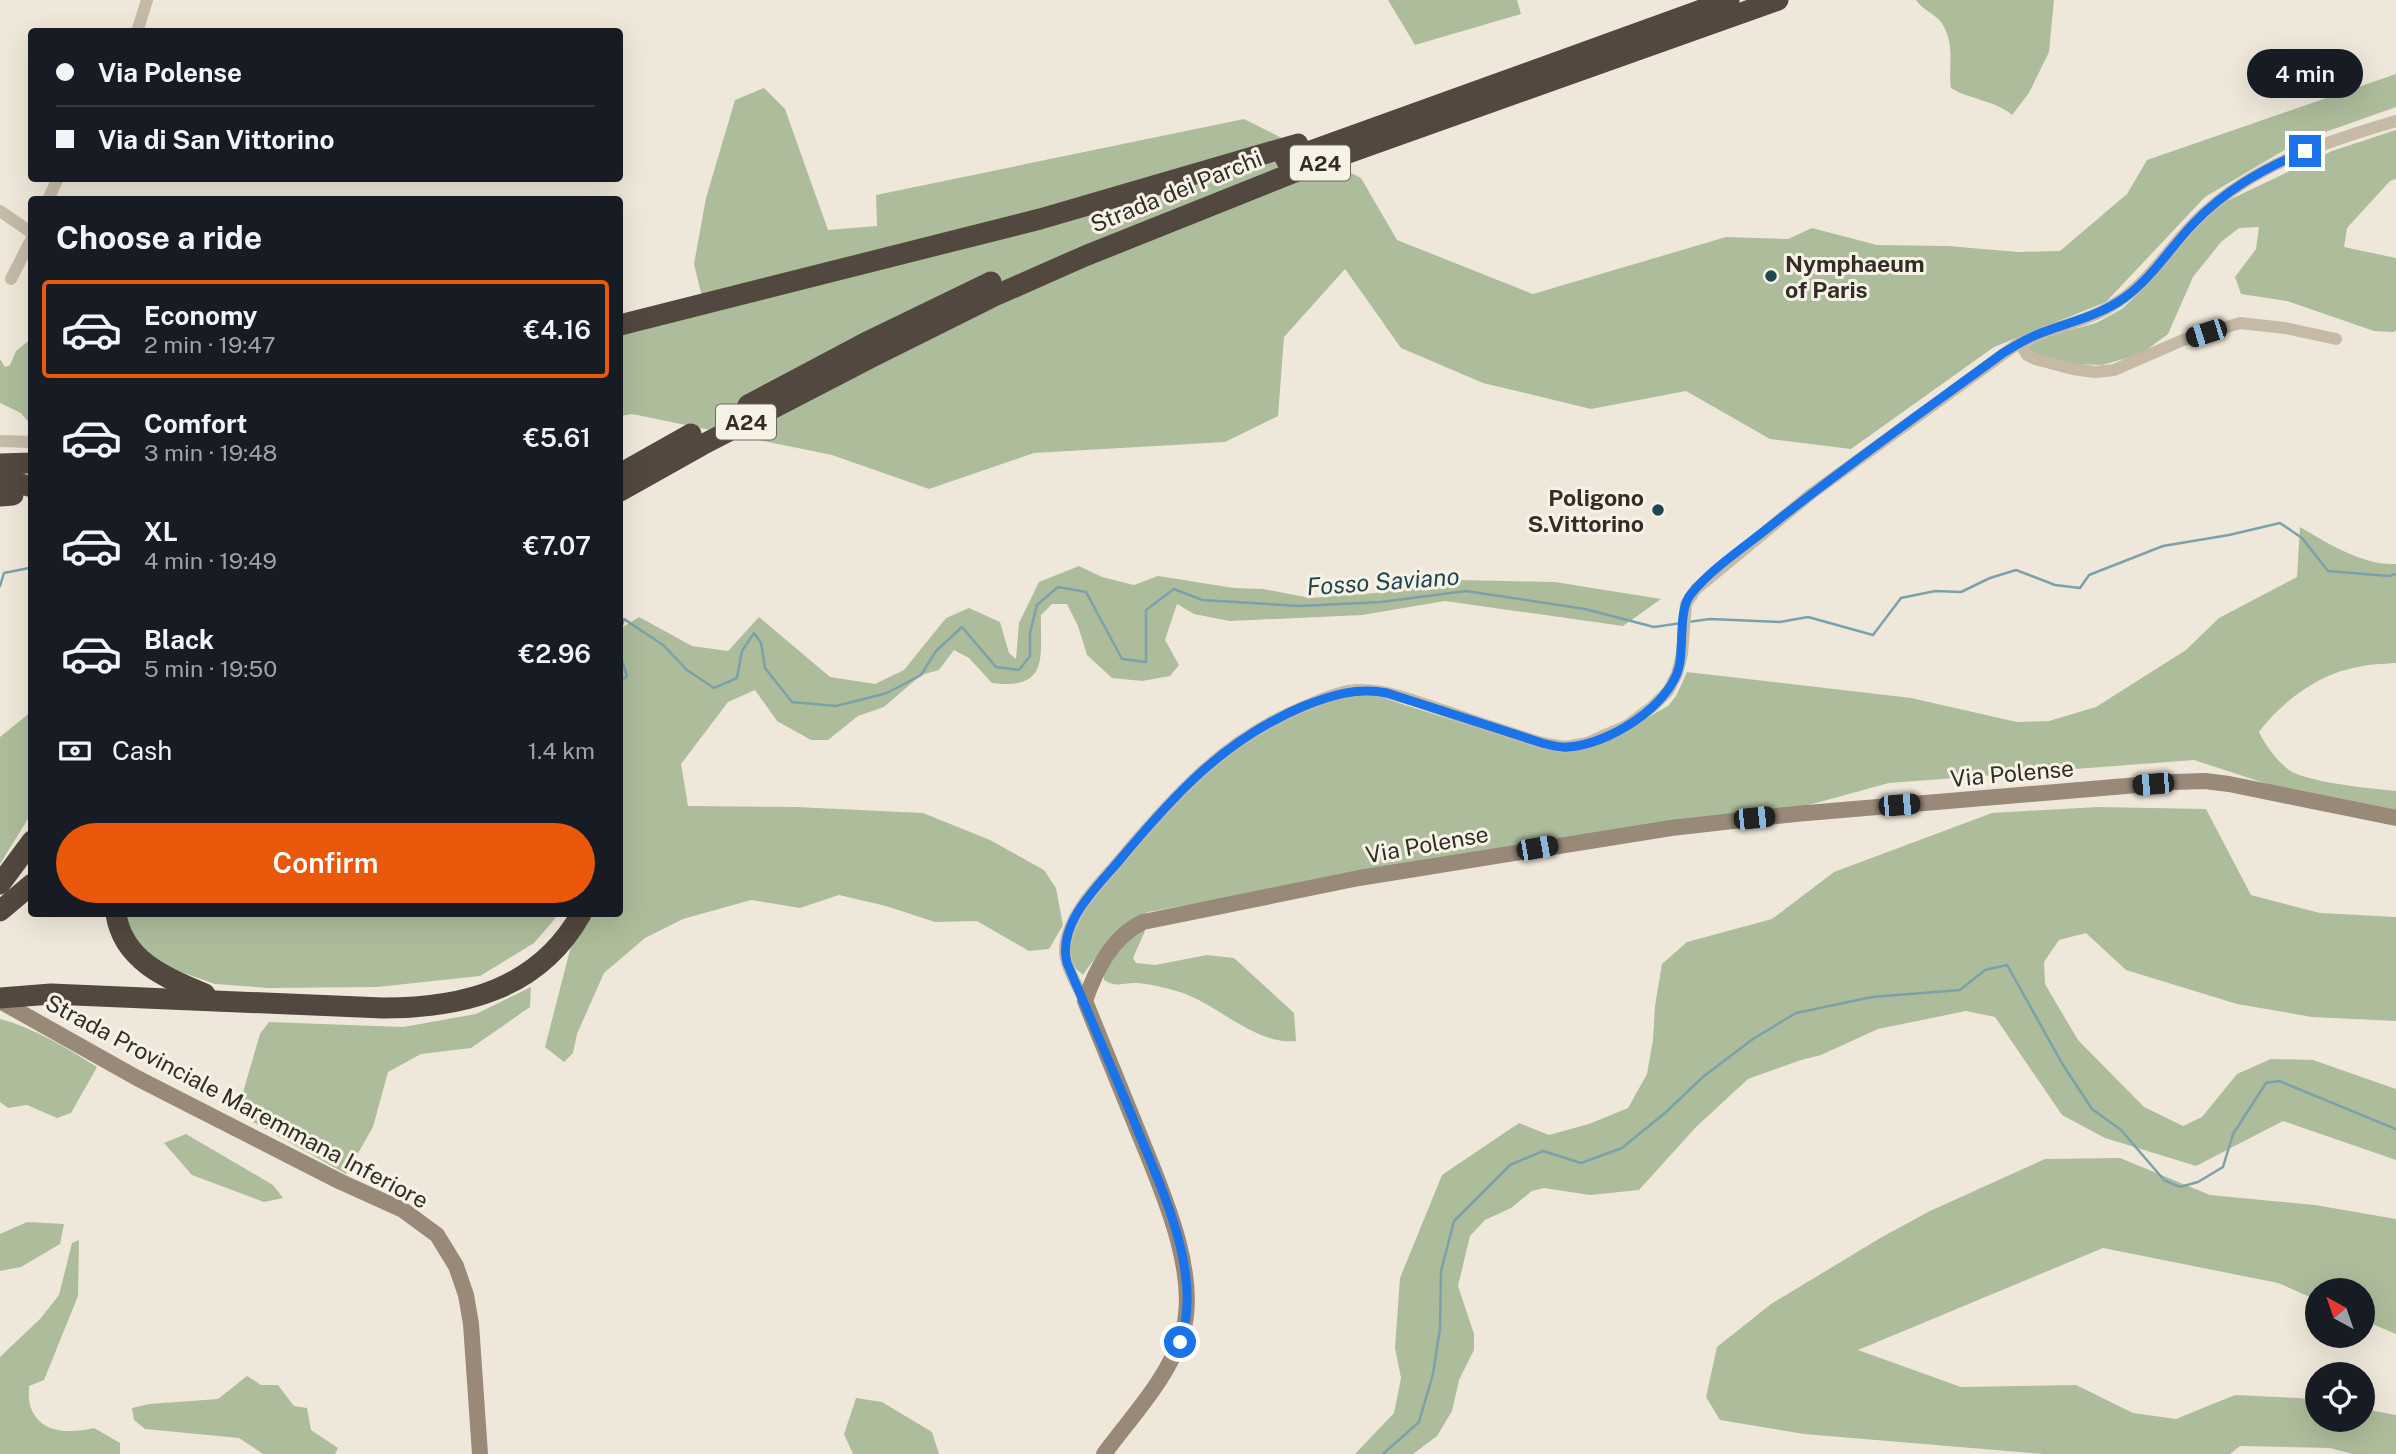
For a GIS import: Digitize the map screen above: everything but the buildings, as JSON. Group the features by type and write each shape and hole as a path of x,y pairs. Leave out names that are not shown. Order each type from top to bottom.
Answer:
{"highway":[{"name":"Strada dei Parchi","path":"623,489 983,285 1262,168 1729,0"},
{"name":"Strada dei Parchi","path":"623,472 870,349 1226,198 1777,0"},
{"path":"623,324 1053,216 1418,110"},
{"path":"0,464 28,463"},
{"path":"0,884 28,846"},
{"path":"0,911 28,887"},
{"path":"0,928 28,906"},
{"path":"117,917 123,937 145,964 173,981 220,1000"},
{"path":"0,1000 40,994 401,1008 434,1005 466,999 509,984 534,969 559,945 578,917"}],"street":[{"path":"138,28 147,0"},
{"path":"1104,1454 1154,1386 1175,1351 1185,1324 1186,1286 1182,1257 1164,1196 1067,963 1065,952 1070,930 1083,904 1174,797 1204,768 1254,731 1284,715 1333,695 1368,691 1406,699 1561,747 1578,746 1626,726 1658,702 1677,674 1686,604 1691,593 1811,494 2020,343 2098,313 2127,296 2199,218 2225,195 2253,176 2314,147 2396,121"},
{"path":"0,211 28,230"},
{"path":"11,279 28,246"},
{"path":"2020,343 2027,355 2035,359 2095,372 2114,370 2183,340 2240,323 2285,328 2336,339"},
{"path":"0,441 28,442"},
{"name":"Via Polense","path":"1084,1001 1097,969 1114,945 1134,928 1149,920 1359,878 1639,832 1795,814 2189,781 2229,784 2396,818"},
{"name":"Strada Provinciale Maremmana Inferiore","path":"0,1000 137,1078 341,1182 403,1210 437,1235 457,1266 466,1295 471,1324 480,1454"}],"green space":[{"path":"1388,0 1517,0 1521,14 1415,45"},
{"path":"1916,0 2054,0 2049,52 2029,93 2012,115 1998,106 1951,88 1950,50 1944,27"},
{"path":"2396,74 2396,107 2300,141 2205,197 2106,302 1994,347 1851,449 1770,439 1686,391 1591,409 1483,383 1401,348 1345,269 1284,337 1278,416 1225,442 1034,453 929,489 832,455 632,414 623,416 623,332 702,297 694,264 706,198 735,100 764,88 785,109 828,230 877,226 876,195 1244,119 1361,178 1397,240 1533,294 1726,237 1788,239 1812,228 1877,245 1948,246 2018,252 2060,251 2127,194 2147,160"},
{"path":"2396,130 2396,179 2390,181 2347,228 2344,247 2396,258 2394,332 2374,331 2287,301 2241,294 2235,277 2256,249 2259,227 2239,228 2221,242 2193,277 2168,334 2141,354 2102,365 2073,364 2030,353 2027,347 2044,337 2096,323 2122,309 2143,289 2212,208 2332,151"},
{"path":"28,341 28,422 21,413 0,403 0,359 5,367 10,365 16,351"},
{"path":"2300,527 2359,557 2384,564 2396,564 2396,663 2344,670 2316,682 2278,710 2259,732 2276,757 2297,774 2340,784 2396,791 2396,815 2301,795 2194,760 1889,783 1794,809 1359,874 1148,912 1111,939 1083,975 1072,961 1070,949 1074,932 1087,907 1161,818 1232,751 1277,723 1334,699 1360,695 1377,696 1540,748 1611,738 1668,706 1676,696 1687,672 1911,698 2017,722 2049,721 2096,707 2186,650 2219,618 2297,577"},
{"path":"1079,566 1102,577 1134,585 1158,576 1234,588 1263,589 1310,598 1375,593 1462,580 1555,582 1661,599 1623,626 1445,601 1362,615 1230,621 1194,614 1177,604 1165,640 1179,665 1170,676 1142,681 1112,678 1087,655 1078,626 1067,604 1052,604 1041,615 1040,657 1033,676 1011,684 992,683 969,658 954,650 939,670 921,675 884,707 858,716 828,740 811,740 777,721 755,690 728,702 681,764 688,806 796,807 923,813 990,840 1044,870 1056,888 1063,925 1049,949 1029,951 977,921 935,922 886,906 839,895 800,908 751,900 683,919 645,938 604,973 577,1034 573,1053 564,1062 545,1047 570,950 587,917 623,917 623,627 639,617 692,646 728,651 759,617 830,677 875,684 904,670 946,618 969,608 1000,622 1009,653 1016,659 1019,623 1039,582"},
{"path":"28,714 28,819 0,864 0,737"},
{"path":"2097,807 2206,809 2251,895 2320,913 2396,917 2396,1021 2312,1017 2237,1004 2126,970 2086,933 2059,940 2044,962 2045,984 2078,1040 2144,1107 2183,1126 2202,1117 2237,1074 2271,1059 2313,1060 2396,1089 2396,1160 2283,1121 2196,1166 2105,1138 2062,1115 1995,1017 1966,1011 1878,1029 1821,1055 1748,1079 1697,1126 1639,1190 1590,1195 1544,1188 1532,1191 1511,1208 1485,1220 1470,1236 1458,1286 1474,1334 1474,1350 1459,1380 1452,1411 1437,1436 1413,1454 1355,1454 1394,1413 1401,1378 1395,1348 1400,1278 1442,1175 1519,1123 1549,1135 1589,1124 1628,1108 1647,1074 1662,964 1687,942 1772,919 1834,872 1992,813"},
{"path":"126,917 556,917 534,943 480,976 377,987 269,988 215,984 158,964 136,943"},
{"path":"1141,926 1145,931 1133,958 1136,963 1155,965 1207,955 1234,958 1294,1013 1296,1041 1282,1041 1254,1032 1201,1001 1176,991 1141,983 1116,984 1104,980 1102,967"},
{"path":"531,987 530,1007 471,1048 421,1054 388,1072 373,1127 346,1174 237,1113 260,1034 269,1022 403,1027 476,1014"},
{"path":"0,1019 38,1033 97,1067 71,1113 57,1118 27,1105 8,1108 0,1102"},
{"path":"186,1134 273,1185 283,1198 264,1202 192,1175 164,1143"},
{"path":"2120,1158 2210,1195 2315,1205 2396,1219 2396,1334 2375,1325 2375,1278 2305,1278 2305,1295 2278,1283 2103,1248 1858,1350 1961,1387 2076,1385 2133,1413 2176,1419 2235,1395 2305,1399 2305,1432 2375,1432 2375,1411 2396,1415 2396,1454 2353,1454 2330,1448 2240,1446 2230,1454 2043,1454 1804,1434 1720,1420 1706,1397 1717,1347 1771,1304 1882,1237 1930,1211 2045,1159"},
{"path":"27,1222 64,1224 60,1244 21,1267 0,1271 0,1234"},
{"path":"79,1240 78,1296 44,1380 29,1386 29,1403 36,1417 50,1428 76,1431 94,1428 120,1443 120,1454 0,1454 0,1357 40,1319 59,1295 72,1243"},
{"path":"247,1376 261,1385 278,1385 294,1406 307,1408 311,1430 338,1448 335,1454 263,1454 239,1438 145,1429 134,1420 132,1408 149,1404 218,1399"},
{"path":"856,1398 882,1402 932,1432 939,1454 853,1454 844,1434"}],"waterway":[{"name":"Fosso Saviano","path":"1688,622 1710,619 1780,622 1808,617 1873,635 1901,598 1935,591 1961,592 1990,578 2016,570 2055,585 2080,588 2089,575 2163,546 2280,523 2302,538 2328,571 2389,576 2396,574"},
{"name":"Fosso Saviano","path":"0,586 4,573 28,568"},
{"name":"Fosso Saviano","path":"623,622 624,619 663,645 687,670 714,688 737,678 742,651 754,633 761,643 765,668 792,702 836,706 887,693 921,675 936,651 962,627 996,667 1019,670 1030,656 1030,633 1037,605 1058,587 1086,592 1122,659 1146,662 1146,610 1174,589 1202,600 1300,606 1381,602 1466,591 1585,609 1654,627 1682,623"},
{"name":"Fosso Saviano","path":"623,664 627,676 623,679"},
{"path":"1383,1454 1419,1422 1433,1374 1440,1328 1441,1271 1454,1221 1510,1165 1543,1151 1581,1163 1622,1148 1704,1076 1753,1039 1796,1013 1872,997 1960,990 1985,970 2007,965 2063,1065 2092,1109 2121,1130 2164,1180 2180,1187 2198,1182 2223,1167 2233,1134 2266,1083 2279,1081 2396,1129"}],"place":[{"name":"Nymphaeum of Paris","path":"1771,276"},
{"name":"Poligono S.Vittorino","path":"1658,510"}],"route":[{"path":"1180,1342 1186,1316 1186,1286 1182,1257 1172,1220 1155,1172 1065,955 1070,930 1083,904 1174,797 1204,768 1254,731 1293,711 1349,691 1387,693 1561,747 1587,743 1626,726 1652,707 1671,687 1681,661 1687,600 1707,578 1829,479 2003,353 2029,338 2118,303 2144,280 2191,226 2225,195 2262,171 2305,151"}]}
